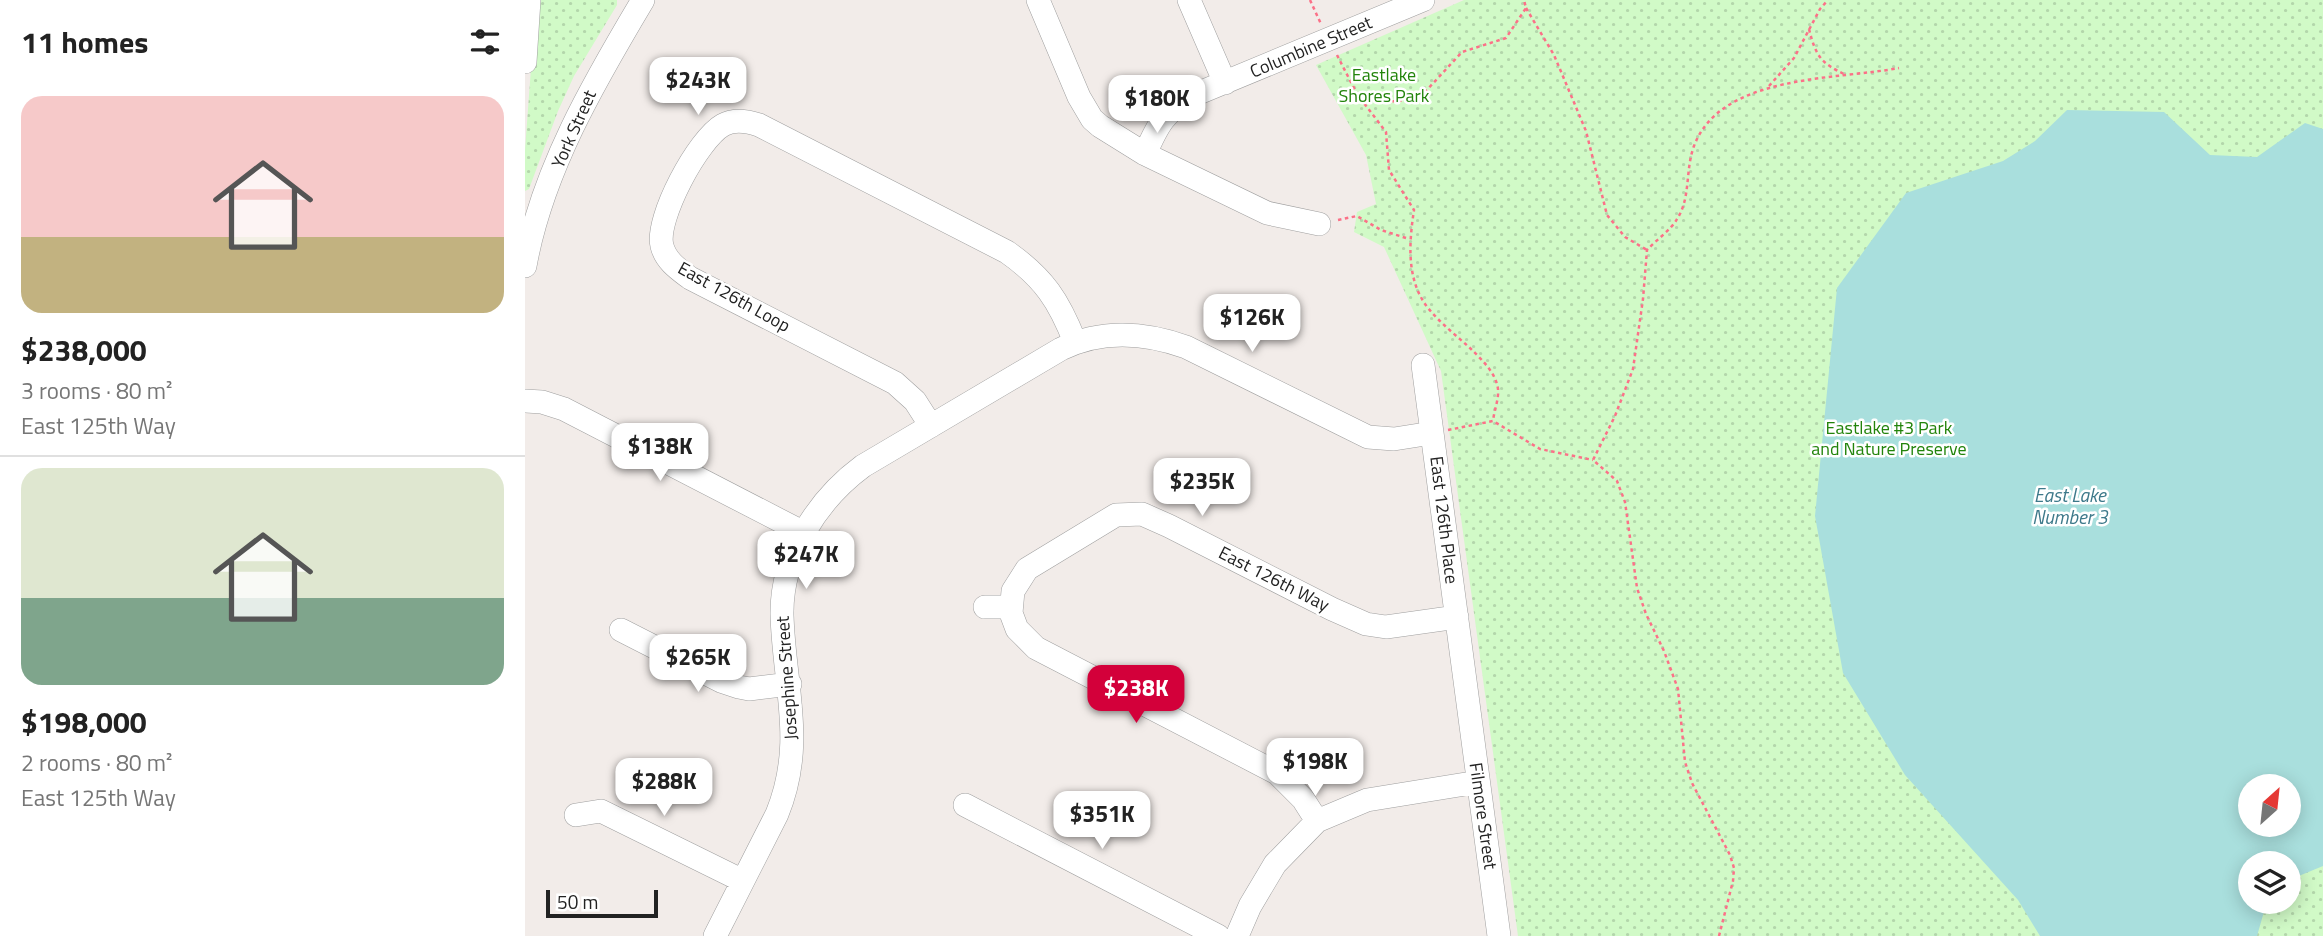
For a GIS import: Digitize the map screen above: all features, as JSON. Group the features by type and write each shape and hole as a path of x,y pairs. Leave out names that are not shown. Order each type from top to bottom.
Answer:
{"street":[{"path":"525,62 529,0"},
{"name":"York Street","path":"525,266 527,236 561,153 587,98 643,0"},
{"path":"1038,0 1086,110 1100,126 1145,154 1267,213 1319,224"},
{"path":"1189,0 1225,83"},
{"name":"Columbine Street","path":"1145,154 1157,126 1172,108 1194,96 1329,39 1390,7 1423,0"},
{"name":"East 126th Loop","path":"931,426 915,401 895,383 690,278 669,260 661,244 660,232 665,213 698,148 728,112 778,134 1007,252 1044,282 1065,316 1075,342"},
{"name":"East 126th Place","path":"1075,342 1116,334 1163,338 1187,347 1368,437 1394,439 1432,433 1467,695"},
{"name":"Josephine Street","path":"715,936 785,795 793,742 782,614 784,588 791,561 816,512 848,477 1075,342"},
{"path":"1423,365 1432,433"},
{"path":"525,401 542,402 564,410 804,533"},
{"name":"East 126th Way","path":"1011,607 1013,591 1027,569 1108,519 1129,513 1142,514 1160,521 1366,624 1386,627 1457,617"},
{"path":"985,607 1011,607 1017,629 1036,648 1277,773 1303,799 1317,821"},
{"path":"621,630 721,681 739,687 759,688 790,684"},
{"name":"Filmore Street","path":"1467,695 1499,936"},
{"path":"1237,936 1250,906 1275,864 1317,821 1367,800 1478,782"},
{"path":"965,805 1219,936"},
{"path":"576,815 601,811 743,881"}],"path":[{"path":"1310,0 1357,94 1386,132 1389,170 1414,210 1409,239 1410,263 1415,282 1427,307 1479,356 1493,375 1498,390 1493,421"},
{"path":"1524,0 1554,55 1586,131 1607,215 1625,237 1647,250"},
{"path":"1769,86 1794,58 1820,9 1828,0"},
{"path":"1357,94 1397,103 1425,92 1462,52 1506,38 1526,8"},
{"path":"1809,29 1819,58 1829,67 1847,76"},
{"path":"1593,460 1615,416 1633,369 1647,250 1677,221 1683,206 1690,158 1704,128 1726,107 1769,86 1899,68"},
{"path":"1319,224 1357,216 1381,230 1409,239"},
{"path":"1432,433 1493,421 1540,449 1593,460 1617,481 1625,502 1637,588 1678,689 1685,762 1692,783 1730,855 1734,868 1719,936"}],"green space":[{"path":"536,0 617,0 617,5 574,76 529,189 525,191 525,150"},
{"name":"Eastlake #3 Park and Nature Preserve","path":"1464,0 2323,0 2323,936 1518,936 1441,371 1384,247 1354,232 1357,212 1376,204 1366,155 1316,65"}],"water":[{"name":"East Lake Number 3","path":"2067,110 2164,112 2210,155 2257,157 2305,123 2323,129 2323,866 2301,875 2301,851 2238,851 2238,914 2263,914 2257,936 2040,936 2018,900 1905,775 1843,673 1815,516 1837,288 1906,193 2003,161 2035,141"}],"park label":[{"name":"Eastlake Shores Park","path":"1384,85"}]}
